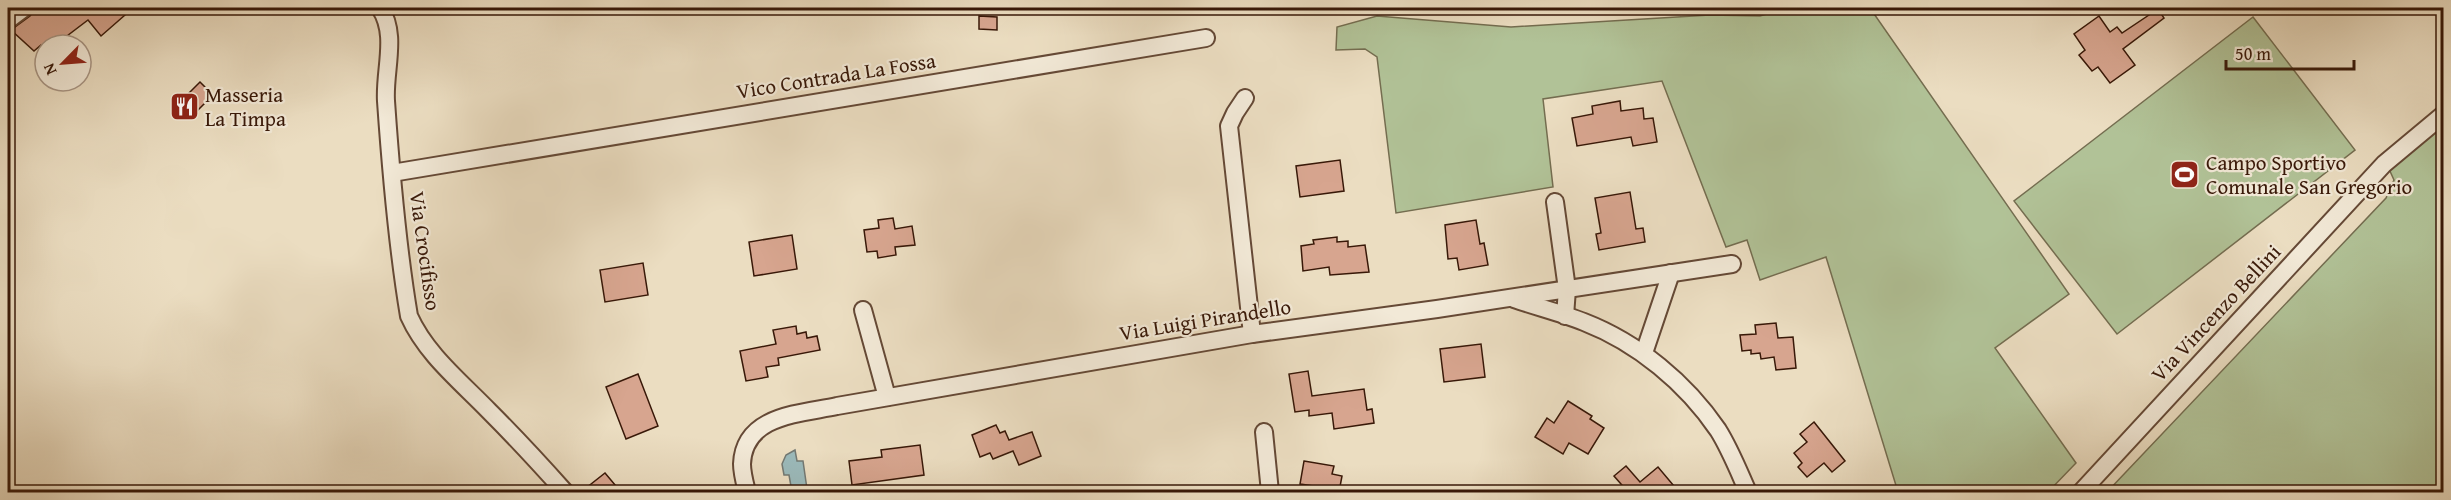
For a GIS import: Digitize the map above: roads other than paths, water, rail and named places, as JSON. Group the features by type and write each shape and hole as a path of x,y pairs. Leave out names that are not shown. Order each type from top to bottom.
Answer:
{"street":[{"path":"8,20 24,8"},
{"name":"Via Crocifisso","path":"380,8 389,30 386,98 392,173 409,316 417,335 432,353 523,444 565,492"},
{"name":"Vico Contrada La Fossa","path":"392,173 1206,38"},
{"path":"1245,98 1234,113 1229,126 1252,334"},
{"name":"Via Vincenzo Bellini","path":"2081,492 2384,164 2444,114"},
{"path":"1555,202 1567,289 1565,316"},
{"name":"Via Luigi Pirandello","path":"747,492 742,466 744,450 750,436 762,425 784,417 1252,334 1732,264"},
{"path":"1644,353 1671,273"},
{"path":"1510,298 1586,323 1644,353 1698,404 1719,431 1748,492"},
{"path":"863,310 887,397"},
{"path":"1264,432 1270,492"}],"water":[{"path":"795,450 797,461 803,461 807,489 792,492 789,475 784,475 782,464 786,455"}],"place":[{"name":"Masseria La Timpa","path":"184,107"},
{"name":"Campo Sportivo Comunale San Gregorio","path":"2185,175"}]}
